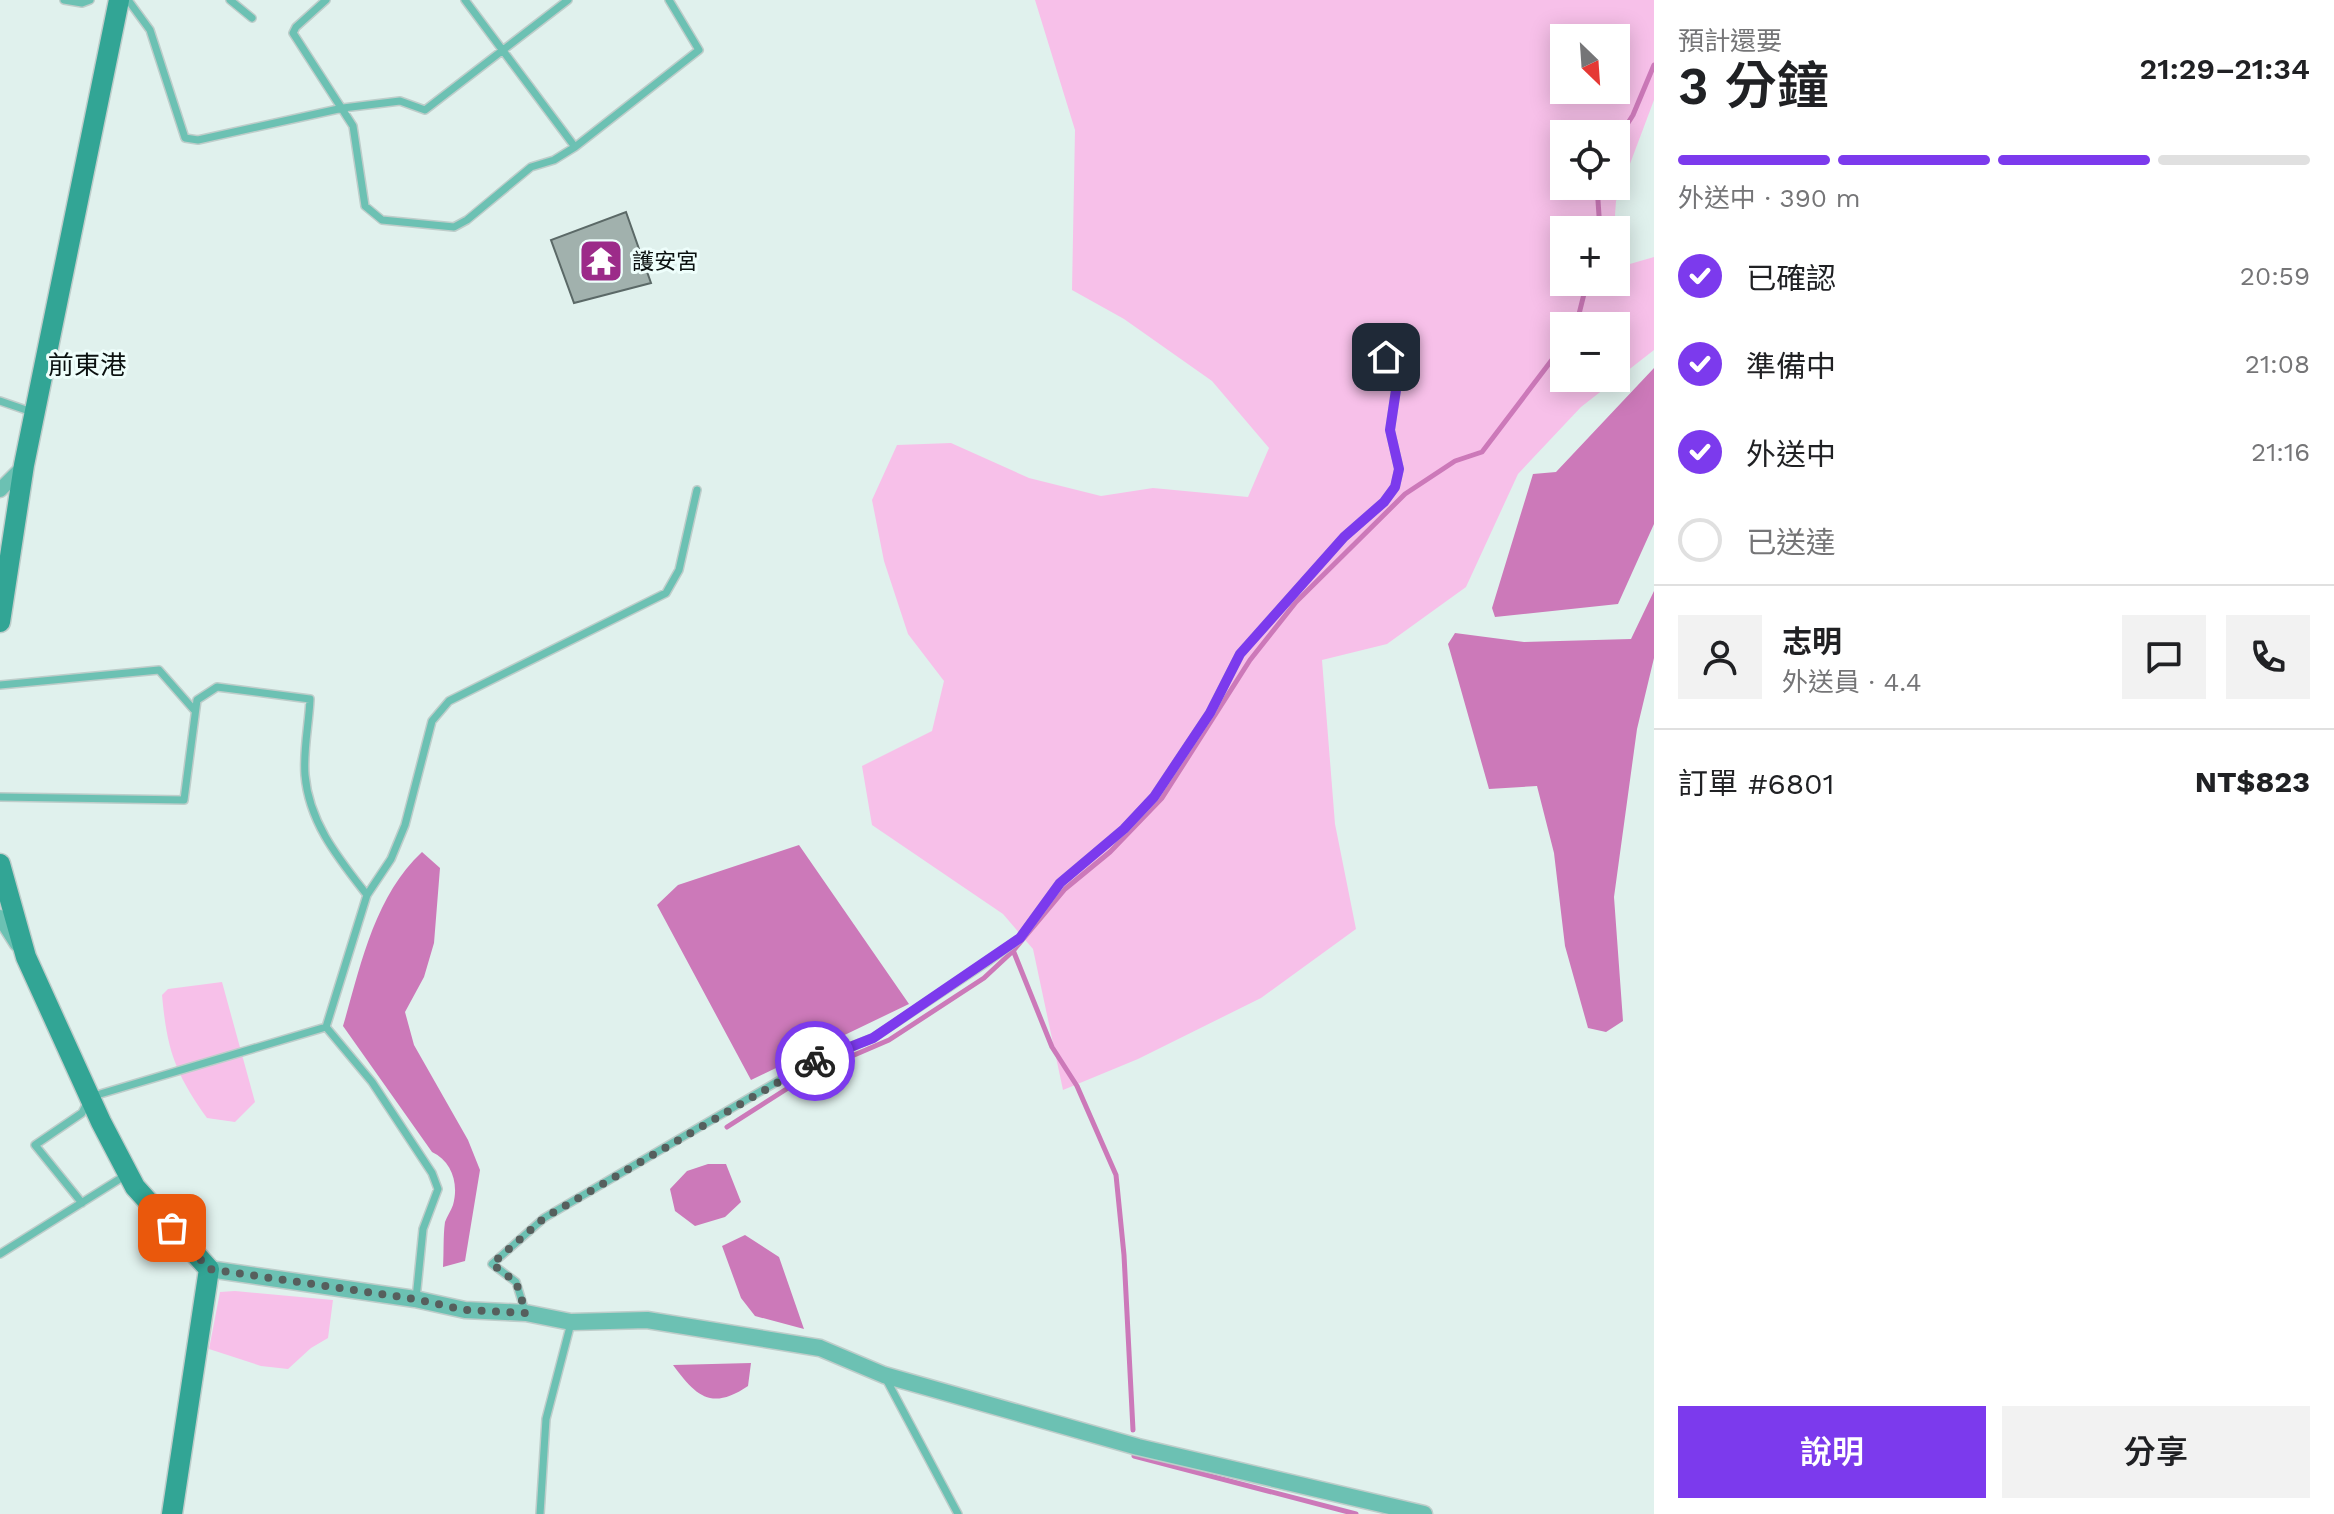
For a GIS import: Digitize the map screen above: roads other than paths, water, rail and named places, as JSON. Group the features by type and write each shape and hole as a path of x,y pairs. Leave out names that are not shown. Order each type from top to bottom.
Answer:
{"main road":[{"path":"0,622 3,585 24,465 119,0"},
{"path":"0,864 26,957 128,1174 135,1187 209,1269 172,1514"}],"street":[{"path":"0,490 24,465"},
{"path":"0,917 26,957"},
{"path":"209,1269 415,1299 465,1310 526,1313 571,1322 647,1320 820,1348 884,1375 1138,1447 1424,1514"}],"lane":[{"path":"64,0 82,3 90,0"},
{"path":"128,0 150,30 185,138 198,140 343,108 400,101 425,110 568,0"},
{"path":"230,0 252,18"},
{"path":"326,0 293,33 353,126 365,206 382,220 454,227 467,220 531,167 554,160 575,147 699,50 669,0"},
{"path":"465,0 575,147"},
{"path":"526,1313 516,1282 492,1264 544,1218 809,1063 873,1038 990,960 1020,938 1060,883 1124,829 1154,797 1210,713 1240,654 1344,537 1384,502 1395,487 1399,469 1390,430 1396,390 1386,357 1386,330"},
{"path":"0,401 34,413"},
{"path":"326,1027 367,895 391,859 405,825 432,721 449,701 666,593 679,570 697,490"},
{"path":"0,685 159,670 195,711"},
{"path":"0,797 184,800 197,700 217,687 310,699 305,774 314,814 331,850 367,895"},
{"path":"82,1203 35,1145 82,1113 90,1097 326,1027"},
{"path":"326,1027 372,1082 432,1173 438,1189 423,1229 415,1299"},
{"path":"1,1253 128,1174"},
{"path":"540,1514 546,1419 571,1322"},
{"path":"884,1375 958,1514"}],"waterway":[{"path":"1630,120 1654,65"},
{"path":"1598,200 1599,216"},
{"path":"1580,312 1584,296"},
{"path":"727,1127 810,1074 889,1040 984,978 1013,951 1065,889 1110,852 1162,798 1250,660 1296,602 1405,494 1455,461 1482,452 1550,362"},
{"path":"1013,950 1052,1047 1077,1086 1116,1175 1124,1255 1133,1430"},
{"path":"1134,1456 1356,1514"}],"place":[{"name":"護安宮","path":"601,261"}],"district":[{"name":"前東港","path":"87,365"}]}
